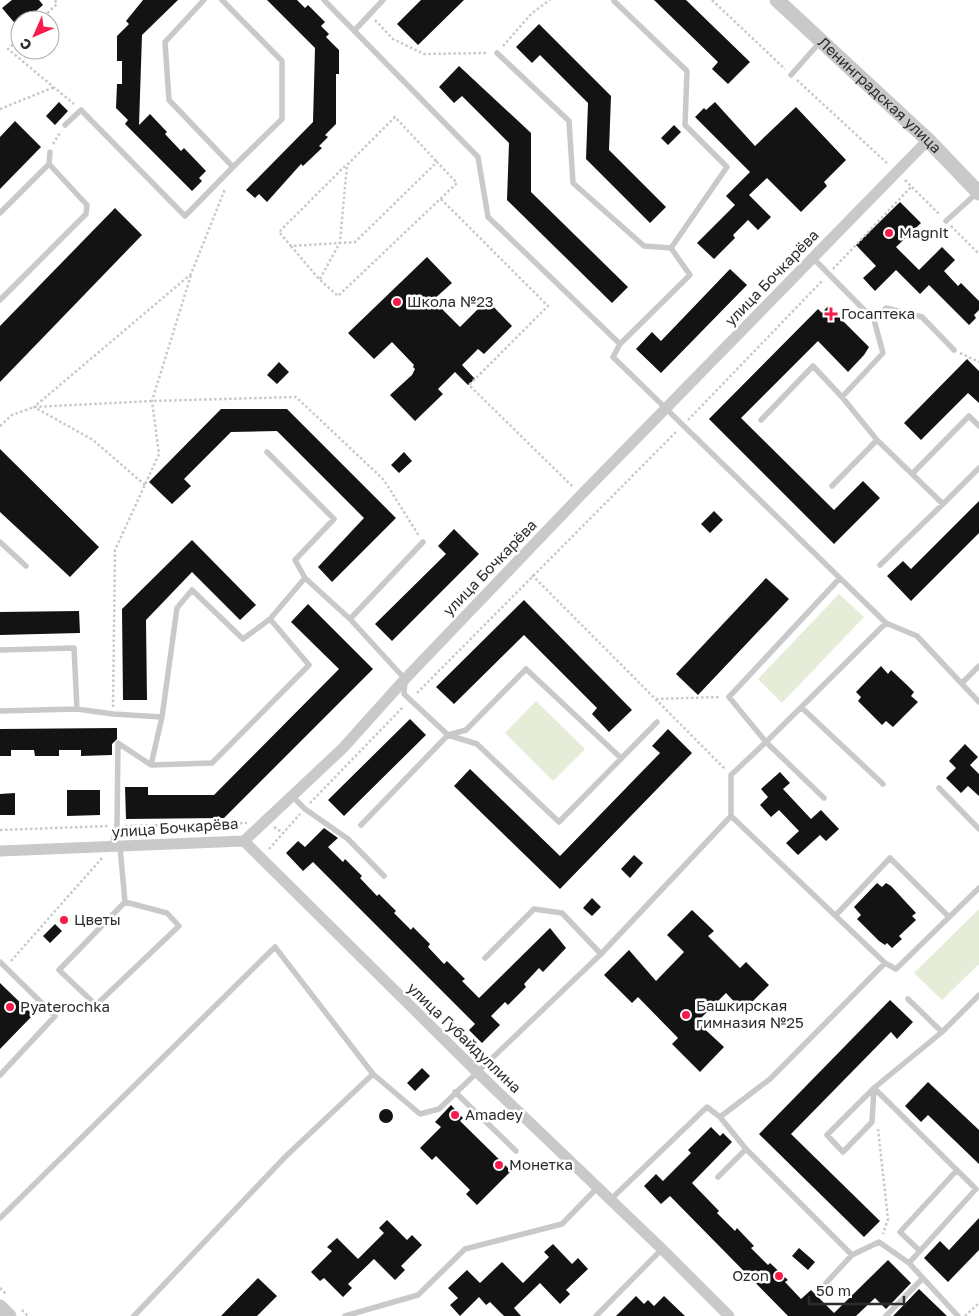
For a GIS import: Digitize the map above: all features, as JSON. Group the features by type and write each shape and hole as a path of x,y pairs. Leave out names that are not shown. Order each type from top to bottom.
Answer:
{"street":[{"name":"Ленинградская улица","path":"778,0 928,140 979,192"},
{"name":"улица Бочкарёва","path":"0,851 116,848 244,841 344,748 405,679 581,495 928,140"},
{"name":"улица Губайдуллина","path":"244,841 476,1072 662,1249 729,1316"},
{"path":"0,1307 10,1316"}],"lane":[{"path":"204,0 165,42 169,100 233,167"},
{"path":"65,126 81,110 185,216 282,119 282,61 222,0"},
{"path":"324,0 478,157 488,217 620,344"},
{"path":"354,31 383,0"},
{"path":"614,0 687,71 685,125 727,167 671,248"},
{"path":"791,75 822,40"},
{"path":"496,53 569,121 573,184 644,246 671,248"},
{"path":"0,213 49,164 50,152"},
{"path":"0,300 86,214 87,204 49,164"},
{"path":"946,221 979,192"},
{"path":"671,248 690,275 620,344 613,357 886,623 916,636 979,702"},
{"path":"812,258 874,320 884,353 842,397"},
{"path":"874,320 886,308 922,317 954,350"},
{"path":"761,420 813,366 842,397 877,440 943,504"},
{"path":"912,474 969,416 979,426"},
{"path":"832,486 877,440"},
{"path":"266,452 334,518 295,560 305,578 350,619 405,679 404,694 410,700 448,735 477,744 559,822 657,722"},
{"path":"880,565 979,468"},
{"path":"0,542 26,566"},
{"path":"350,619 423,542"},
{"path":"151,765 162,718 177,608 192,590 243,639 270,619 305,578"},
{"path":"824,798 766,742 729,696 840,578"},
{"path":"125,902 116,848 118,743 151,765 212,763 309,665 270,619"},
{"path":"0,1218 275,946 373,1074 420,1114 439,1109 601,954 731,816 731,775 802,708 886,623"},
{"path":"0,650 74,648 77,709"},
{"path":"962,683 979,666"},
{"path":"361,825 448,735 466,730 526,669 621,758"},
{"path":"802,708 884,784"},
{"path":"0,711 77,709 162,718"},
{"path":"940,788 979,828"},
{"path":"292,796 305,808 348,839 384,876"},
{"path":"731,816 885,963 896,969 979,888"},
{"path":"836,915 890,858 949,917"},
{"path":"125,902 167,913 179,926 96,1006 59,970 125,902"},
{"path":"485,958 534,909 562,913 601,954"},
{"path":"0,962 55,1016 0,1075"},
{"path":"720,1117 770,1079 885,963"},
{"path":"874,1088 872,1122 843,1152 827,1135 874,1088 942,1032 979,995"},
{"path":"908,999 942,1032"},
{"path":"134,1316 284,1157 373,1074"},
{"path":"874,1088 976,1189 909,1263"},
{"path":"455,1092 516,1151"},
{"path":"610,1200 707,1107 720,1117 746,1149 852,1255"},
{"path":"718,1177 746,1149"},
{"path":"920,1251 900,1232 957,1170"},
{"path":"345,1316 418,1295 466,1249 562,1224 597,1188"},
{"path":"826,1283 852,1255 879,1242 909,1263 958,1316"},
{"path":"596,1316 662,1249"},
{"path":"886,1316 923,1278"}],"path":[{"path":"51,10 58,4 55,0"},
{"path":"369,14 393,39 424,54 496,53 532,13 550,0"},
{"path":"712,0 896,172 979,254"},
{"path":"21,60 81,110"},
{"path":"0,109 52,88 63,94"},
{"path":"395,118 437,162 457,183 338,296 319,279 279,232 395,118"},
{"path":"50,152 53,142 65,126"},
{"path":"291,246 355,242 437,162"},
{"path":"319,279 340,242 345,166"},
{"path":"113,714 115,550 159,454 152,401 191,274 233,167"},
{"path":"283,833 305,808 532,575 682,425 911,187"},
{"path":"441,199 548,306 469,385 581,495"},
{"path":"34,407 191,274"},
{"path":"954,350 979,362"},
{"path":"0,426 12,415 34,407 296,397 384,480 423,542"},
{"path":"34,407 93,440 145,485"},
{"path":"532,575 731,775"},
{"path":"655,699 729,696"},
{"path":"5,968 116,848"},
{"path":"878,1126 888,1219 879,1242"},
{"path":"965,1316 979,1303"}],"green space":[{"path":"839,594 864,617 782,703 758,679"},
{"path":"536,701 585,749 553,781 505,733"},
{"path":"979,909 979,964 942,1000 914,973"}],"building":[{"path":"12,0 39,0 43,5 37,10 10,10 10,18 2,8"},
{"path":"143,0 178,0 142,35 139,125 150,114 181,151 184,148 206,171 199,178 202,181 192,191 125,124 128,120 116,108 117,84 122,84 122,61 117,61 117,36 129,24 126,21"},
{"path":"267,0 297,0 305,8 308,5 325,22 321,26 329,34 326,37 339,50 339,74 336,74 336,124 325,135 328,137 319,146 322,148 303,166 301,164 267,202 259,194 255,198 246,190 313,122 315,48"},
{"path":"421,0 464,0 418,45 397,24"},
{"path":"654,0 686,0 750,62 728,84 712,69 718,62"},
{"path":"539,24 611,96 609,150 666,207 650,223 586,159 588,103 540,55 532,63 516,47"},
{"path":"459,66 531,133 531,192 628,287 612,303 507,200 509,143 462,96 454,103 439,87"},
{"path":"59,102 68,111 55,125 46,116"},
{"path":"715,102 755,146 796,107 846,160 824,182 827,186 801,212 767,178 749,195 771,217 758,230 748,220 733,235 735,238 714,259 697,243 735,205 726,196 750,172 695,117 704,108 706,110"},
{"path":"15,121 41,147 0,189 0,137"},
{"path":"674,125 681,132 668,145 661,138"},
{"path":"900,202 921,223 896,247 919,270 942,247 955,260 944,271 958,286 961,283 979,301 979,310 974,315 976,318 969,325 929,285 920,294 896,270 875,291 863,278 876,266 856,245"},
{"path":"115,208 142,235 0,382 0,326"},
{"path":"427,257 452,283 433,300 460,327 487,300 512,326 484,354 478,349 462,365 475,379 468,385 455,372 438,389 443,394 415,421 390,395 412,375 415,369 414,365 392,342 374,359 348,333"},
{"path":"730,269 747,285 661,373 636,349 652,332 661,341"},
{"path":"828,306 869,347 864,355 848,372 818,341 741,418 834,510 863,481 880,498 834,544 709,419 818,309 822,313"},
{"path":"967,359 979,371 979,403 968,393 921,440 904,423"},
{"path":"279,362 289,372 277,384 267,375"},
{"path":"221,409 287,409 396,518 332,582 318,567 364,518 277,431 231,432 184,479 191,486 172,504 149,482"},
{"path":"0,449 99,547 70,577 0,512"},
{"path":"404,452 412,461 399,473 391,465"},
{"path":"979,501 979,533 911,601 887,576 903,561 911,569"},
{"path":"714,511 723,520 710,533 701,524"},
{"path":"454,529 479,554 392,641 375,624 446,554 438,546"},
{"path":"192,540 256,605 240,620 192,572 146,620 147,700 123,700 122,609"},
{"path":"766,578 789,599 698,695 676,674"},
{"path":"524,600 632,710 609,732 592,714 597,708 524,635 454,704 436,687"},
{"path":"308,604 373,669 224,818 126,819 125,787 148,787 148,795 214,795 339,669 291,622"},
{"path":"79,611 80,633 0,635 0,612"},
{"path":"881,666 888,674 891,670 907,685 914,692 911,696 918,702 893,727 886,721 882,725 858,701 861,697 856,692"},
{"path":"410,719 426,735 344,816 328,800"},
{"path":"117,728 117,739 112,744 112,755 81,756 81,750 59,750 59,756 35,756 34,750 11,750 11,756 0,756 0,729"},
{"path":"668,729 692,753 560,889 454,786 470,769 560,856 660,753 652,746"},
{"path":"965,744 978,757 970,765 979,774 979,796 968,786 961,793 946,778 956,768 949,761"},
{"path":"780,772 790,783 783,789 811,819 821,810 839,829 826,841 820,835 798,855 786,843 799,831 779,810 771,817 760,805 768,797 761,789"},
{"path":"67,790 100,790 100,815 67,816"},
{"path":"15,793 15,815 0,815 0,794"},
{"path":"324,828 338,838 328,847 343,862 345,859 362,876 360,878 377,896 379,894 396,911 394,913 411,930 413,927 430,944 428,947 444,964 447,961 465,979 462,981 479,998 550,928 566,948 543,972 539,968 524,984 526,987 508,1005 505,1002 491,1016 500,1025 482,1043 469,1030 475,1024 313,862 303,871 286,853 298,841 305,847"},
{"path":"634,855 643,863 630,878 621,869"},
{"path":"877,883 882,887 886,883 891,886 916,913 912,916 916,920 899,936 902,939 892,948 887,943 885,945 879,941 857,919 861,915 854,907"},
{"path":"592,898 601,907 592,916 583,908"},
{"path":"692,910 714,931 708,936 740,968 746,962 769,985 743,1011 726,993 697,1022 724,1047 700,1072 672,1044 678,1038 638,997 632,1003 604,975 629,950 656,981 684,952 667,935"},
{"path":"55,924 62,931 50,943 43,936"},
{"path":"0,983 33,1015 0,1049"},
{"path":"890,1000 913,1022 897,1039 891,1032 791,1134 880,1221 864,1237 759,1134"},
{"path":"422,1068 430,1076 415,1091 407,1083"},
{"path":"928,1082 979,1130 979,1164 928,1115 921,1122 905,1106"},
{"path":"451,1105 463,1118 460,1121 511,1171 477,1205 466,1194 470,1190 436,1156 432,1160 420,1148 441,1127 435,1122"},
{"path":"383,1109 389,1109 393,1116 389,1123 383,1123 379,1119 379,1113"},
{"path":"711,1127 720,1136 723,1133 732,1142 692,1183 719,1211 717,1213 735,1231 737,1228 754,1246 751,1248 768,1265 770,1263 788,1280 785,1282 801,1299 811,1290 834,1313 888,1260 911,1283 886,1309 875,1298 856,1316 788,1316 670,1196 661,1204 644,1186 656,1174 663,1181 691,1153 688,1150"},
{"path":"979,1218 979,1250 948,1282 924,1258 940,1241 949,1250"},
{"path":"387,1220 407,1240 412,1235 422,1245 401,1266 405,1270 395,1280 374,1259 348,1284 352,1288 343,1297 324,1278 320,1281 311,1272 332,1251 327,1247 337,1238 358,1259 384,1233 379,1228"},
{"path":"553,1244 572,1264 578,1258 588,1269 566,1290 570,1294 560,1304 540,1283 514,1308 521,1316 504,1316 490,1302 486,1305 479,1297 460,1316 450,1305 458,1298 448,1288 467,1270 480,1283 502,1262 523,1283 549,1257 544,1252"},
{"path":"799,1248 815,1262 808,1270 792,1256"},
{"path":"258,1278 277,1296 257,1316 221,1316"},
{"path":"919,1289 947,1316 893,1316"},
{"path":"636,1296 644,1304 648,1300 654,1306 664,1296 685,1316 616,1316"}],"place":[{"name":"Magnit","path":"889,233"},
{"name":"Школа №23","path":"397,302"},
{"name":"Госаптека","path":"831,314"},
{"name":"Цветы","path":"64,920"},
{"name":"Pyaterochka","path":"10,1007"},
{"name":"Башкирская гимназия №25","path":"686,1015"},
{"name":"Amadey","path":"455,1115"},
{"name":"Монетка","path":"499,1165"},
{"name":"Ozon","path":"779,1276"}]}
